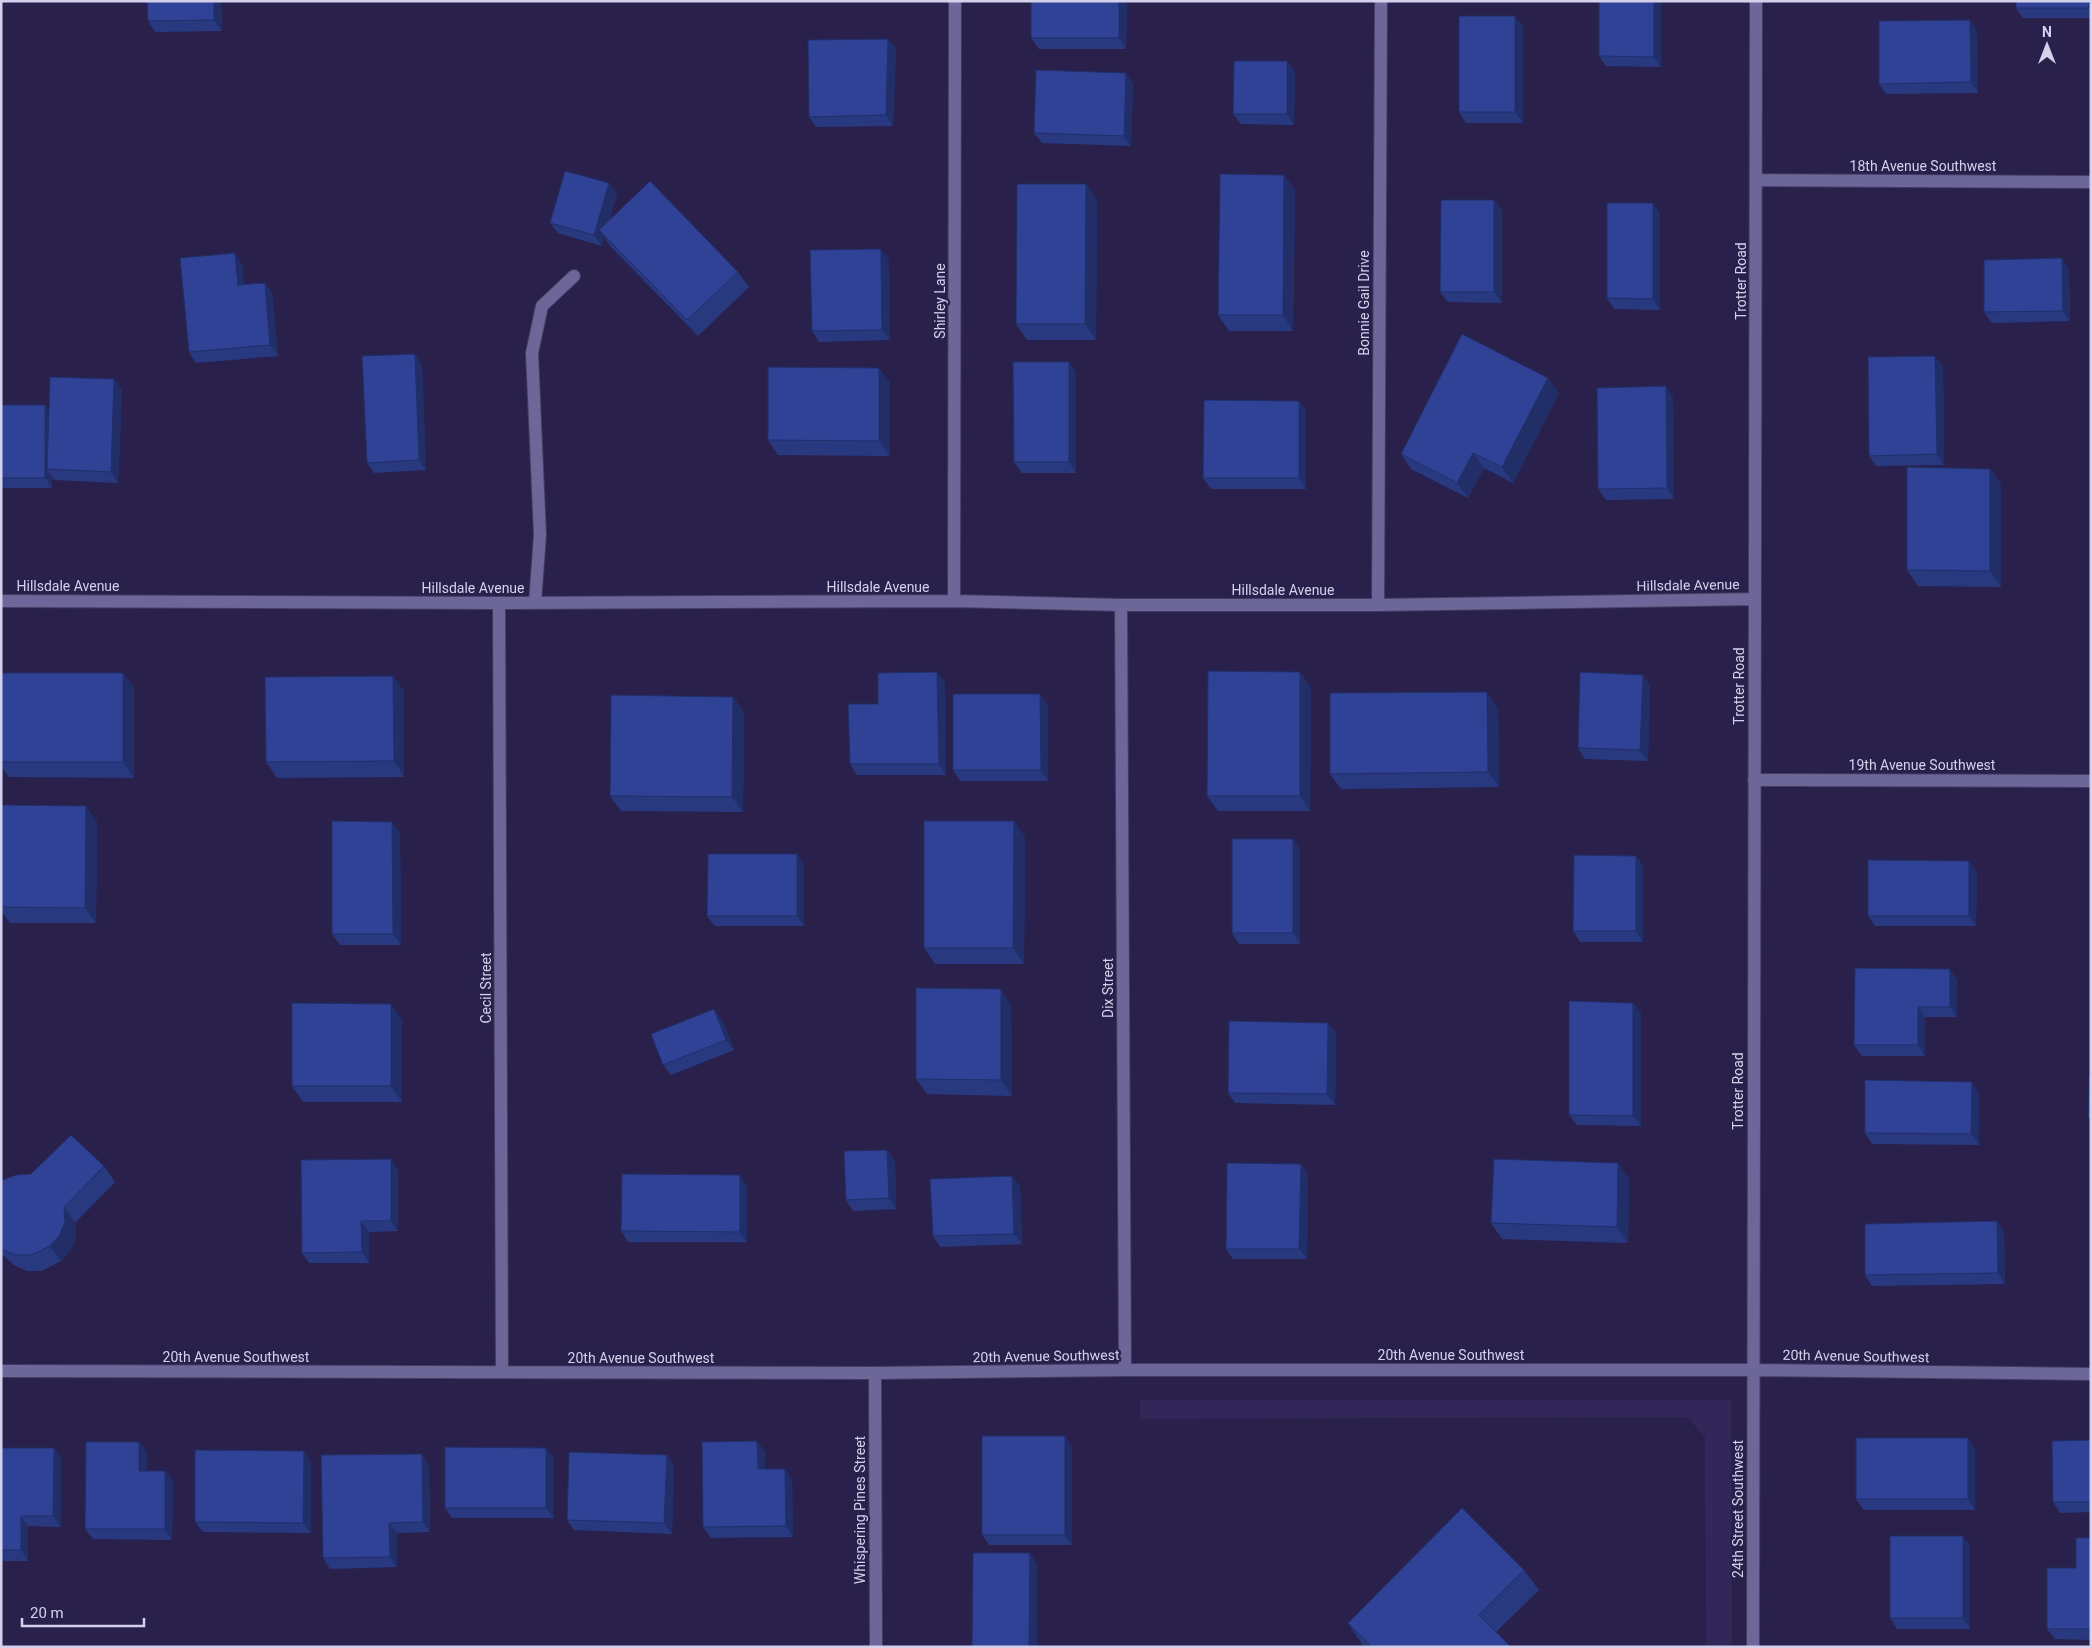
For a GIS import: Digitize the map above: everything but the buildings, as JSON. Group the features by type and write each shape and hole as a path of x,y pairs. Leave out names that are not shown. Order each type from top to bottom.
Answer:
{"street":[{"name":"Shirley Lane","path":"954,601 955,1"},
{"name":"Bonnie Gail Drive","path":"1378,605 1381,1"},
{"name":"Trotter Road","path":"1752,1370 1756,1"},
{"name":"18th Avenue Southwest","path":"1756,180 2091,182"},
{"path":"535,603 540,535 532,353 542,306 574,276"},
{"name":"Hillsdale Avenue","path":"1,601 535,603 954,601 1121,605 1378,605 1755,598"},
{"name":"Cecil Street","path":"499,603 502,1372"},
{"name":"Dix Street","path":"1121,605 1125,1370"},
{"name":"19th Avenue Southwest","path":"1754,780 2091,781"},
{"name":"20th Avenue Southwest","path":"1,1371 875,1373 1125,1370 1752,1370 2091,1374"},
{"name":"24th Street Southwest","path":"1752,1370 1753,1647"},
{"name":"Whispering Pines Street","path":"875,1373 876,1647"}],"shaded area":[{"path":"1140,1400 1731,1400 1732,1647 1706,1647 1705,1437 1687,1417 1140,1419"}]}
